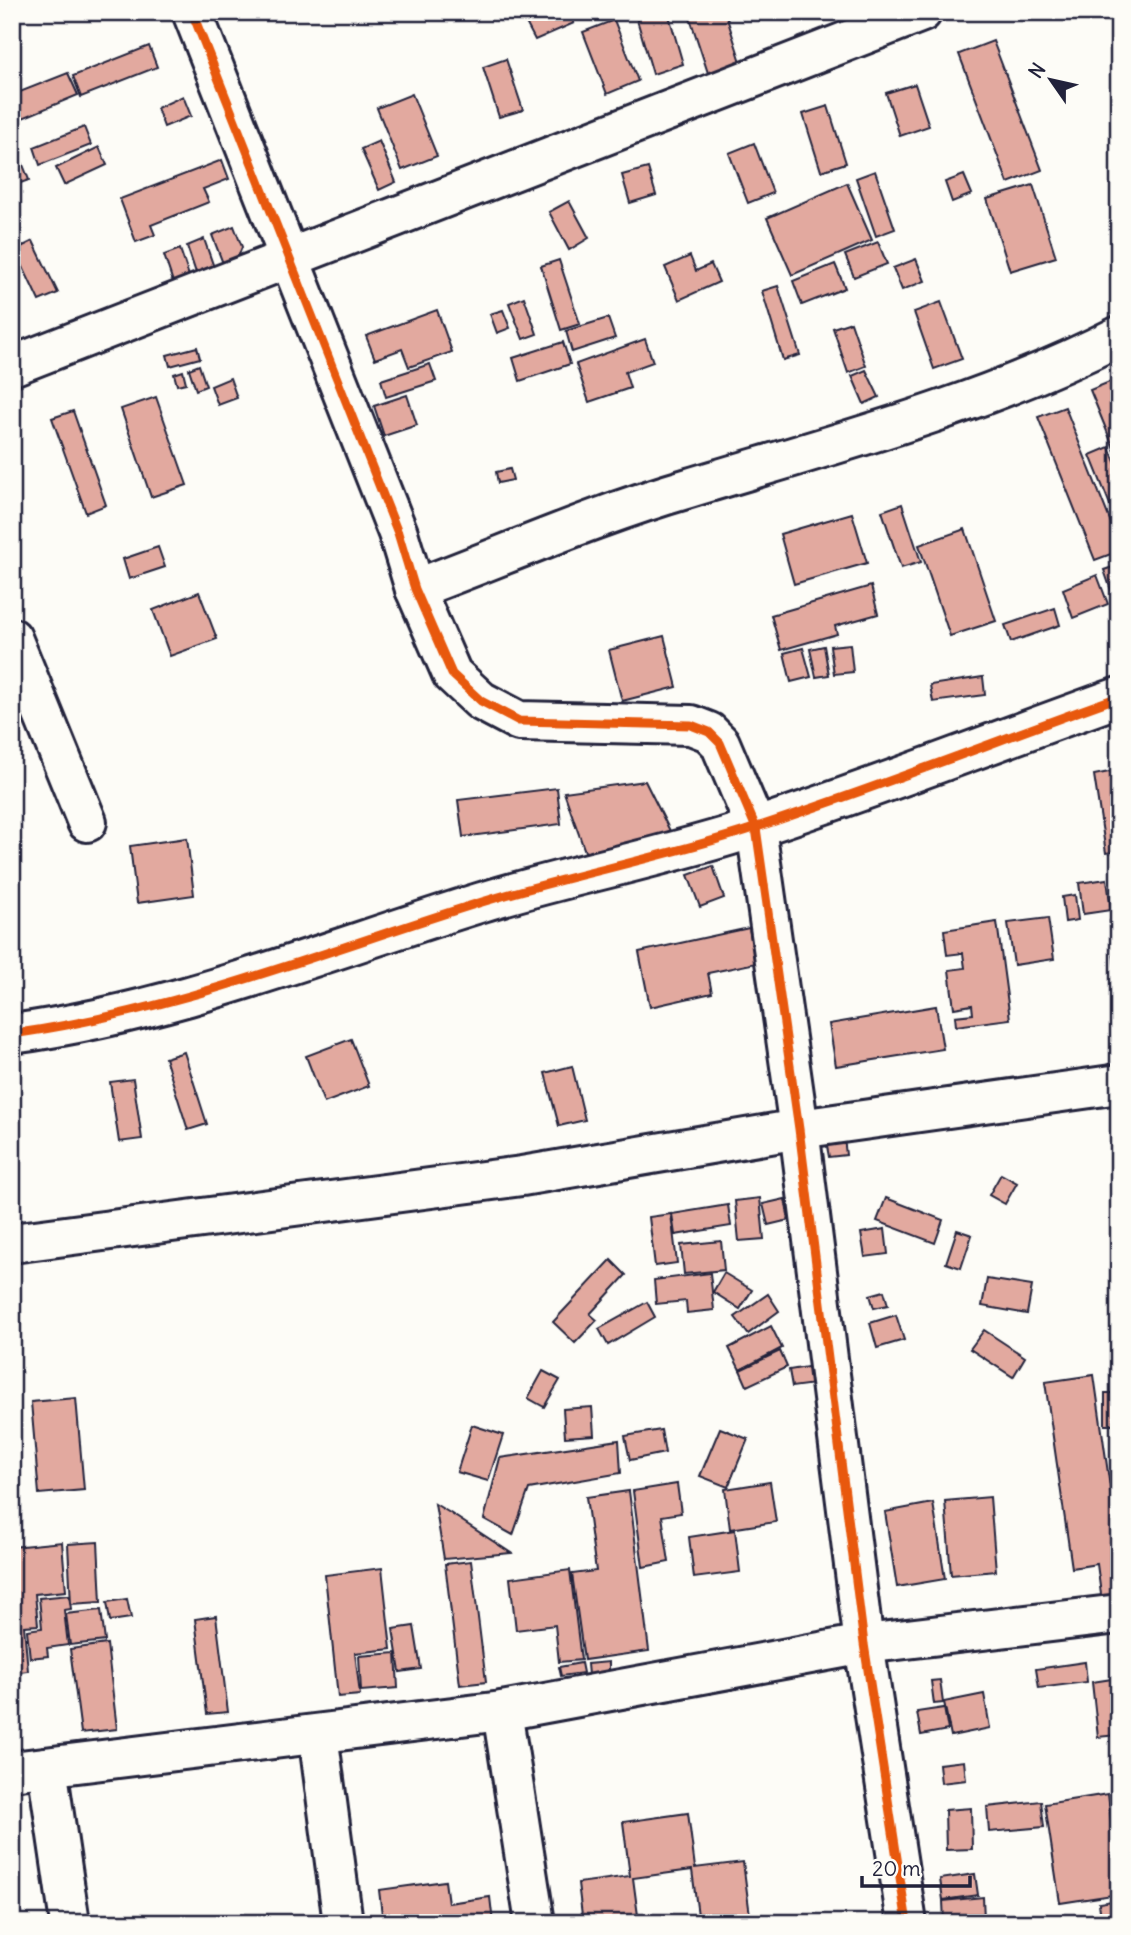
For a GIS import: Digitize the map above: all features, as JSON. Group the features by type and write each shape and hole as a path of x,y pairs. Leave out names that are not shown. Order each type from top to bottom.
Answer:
{"street":[{"path":"192,12 384,497 415,589 452,674 481,701 519,721 691,725 709,732 720,743 756,828 799,1129 864,1644 907,1923"},
{"path":"12,366 922,12"},
{"path":"415,589 689,488 743,474 1030,378 1119,335"},
{"path":"12,638 87,822"},
{"path":"12,1034 60,1027 262,977 482,902 756,828 1119,696"},
{"path":"12,1243 523,1176 799,1129 1119,1084"},
{"path":"70,1923 30,1769 502,1711 864,1644 1119,1614"},
{"path":"502,1711 535,1923"},
{"path":"318,1734 343,1923"}],"building":[{"path":"537,12 568,12 574,23 535,40 524,19"},
{"path":"668,12 683,64 653,74 635,13"},
{"path":"688,12 725,12 742,65 709,76"},
{"path":"614,20 638,81 607,94 583,32"},
{"path":"993,41 1042,170 1008,183 959,54"},
{"path":"149,46 157,67 81,97 73,76"},
{"path":"506,59 523,110 499,117 483,67"},
{"path":"68,73 78,95 18,120 12,95"},
{"path":"915,84 929,126 900,136 886,93"},
{"path":"412,94 437,156 402,170 377,108"},
{"path":"183,96 191,116 164,127 157,108"},
{"path":"828,106 846,163 821,171 803,114"},
{"path":"84,127 91,145 40,165 34,147"},
{"path":"12,137 29,180 12,186"},
{"path":"379,141 396,182 379,190 361,149"},
{"path":"754,143 773,193 748,203 729,153"},
{"path":"99,147 107,165 64,185 56,168"},
{"path":"222,160 229,179 203,189 209,202 151,225 155,235 136,242 120,199"},
{"path":"648,168 656,195 630,203 622,175"},
{"path":"875,171 895,229 876,236 856,178"},
{"path":"964,175 972,194 952,202 945,182"},
{"path":"847,183 872,240 792,275 767,218"},
{"path":"1033,185 1056,257 1010,271 987,199"},
{"path":"569,201 589,238 569,250 549,212"},
{"path":"234,226 242,247 236,262 224,266 212,235"},
{"path":"204,239 216,273 198,279 187,246"},
{"path":"33,241 58,293 39,301 15,250"},
{"path":"878,242 887,264 854,277 845,255"},
{"path":"180,249 191,282 175,288 164,255"},
{"path":"690,256 696,271 711,264 719,282 679,300 665,267"},
{"path":"916,259 925,281 902,290 893,268"},
{"path":"559,260 580,324 561,330 541,266"},
{"path":"835,264 845,288 802,305 793,281"},
{"path":"778,286 800,355 783,360 762,291"},
{"path":"524,297 537,334 523,339 509,303"},
{"path":"941,302 962,359 934,369 914,312"},
{"path":"437,310 452,352 409,367 402,349 375,359 366,336"},
{"path":"503,310 510,328 497,333 490,314"},
{"path":"608,318 615,338 572,352 566,331"},
{"path":"851,322 866,366 848,373 833,328"},
{"path":"645,339 653,362 625,372 630,388 589,402 576,364"},
{"path":"563,342 570,364 520,381 513,358"},
{"path":"197,347 200,358 170,366 167,355"},
{"path":"430,364 436,381 386,397 381,380"},
{"path":"199,365 206,386 196,390 189,369"},
{"path":"866,370 879,397 864,404 852,376"},
{"path":"183,371 186,383 177,385 174,374"},
{"path":"230,378 237,398 218,405 211,386"},
{"path":"1119,378 1119,456 1117,456 1090,390"},
{"path":"407,395 417,425 384,436 374,406"},
{"path":"156,397 187,485 151,497 121,409"},
{"path":"1065,407 1119,543 1119,551 1095,560 1038,417"},
{"path":"73,411 106,505 86,513 52,418"},
{"path":"1109,447 1119,472 1119,527 1090,455"},
{"path":"510,469 513,480 498,483 496,472"},
{"path":"902,504 921,562 901,568 882,511"},
{"path":"852,513 867,563 794,584 780,534"},
{"path":"965,529 996,621 950,636 919,545"},
{"path":"158,547 165,567 129,579 123,559"},
{"path":"1119,565 1119,591 1112,593 1104,570"},
{"path":"1097,575 1108,604 1073,618 1063,589"},
{"path":"871,586 878,614 835,626 837,634 781,650 771,615"},
{"path":"199,592 217,639 170,656 153,610"},
{"path":"1055,608 1060,625 1011,642 1005,625"},
{"path":"664,636 677,687 622,701 609,650"},
{"path":"850,644 853,672 834,674 830,646"},
{"path":"824,646 829,675 816,677 810,649"},
{"path":"803,648 811,677 791,682 784,653"},
{"path":"983,677 985,695 933,702 930,685"},
{"path":"1114,771 1119,803 1119,851 1106,853 1094,775"},
{"path":"645,781 670,831 588,860 564,792"},
{"path":"557,788 561,824 463,837 458,800"},
{"path":"187,838 194,895 137,903 130,846"},
{"path":"713,866 724,898 700,907 688,875"},
{"path":"1107,879 1111,910 1083,914 1079,883"},
{"path":"1075,895 1078,920 1065,922 1062,897"},
{"path":"1048,918 1054,959 1014,965 1008,923"},
{"path":"1119,920 1119,1007 1110,921"},
{"path":"997,922 1010,1019 956,1026 955,1016 973,1014 972,1005 954,1008 949,970 965,968 963,953 947,955 944,930"},
{"path":"749,928 756,963 708,973 712,993 650,1007 639,952"},
{"path":"936,1006 943,1049 836,1066 829,1024"},
{"path":"351,1039 369,1086 324,1103 306,1056"},
{"path":"184,1052 207,1124 188,1130 165,1058"},
{"path":"572,1066 585,1120 559,1126 545,1073"},
{"path":"133,1079 142,1139 119,1142 110,1082"},
{"path":"844,1138 846,1155 829,1157 826,1141"},
{"path":"1001,1174 1017,1183 1005,1204 989,1195"},
{"path":"760,1198 764,1239 739,1241 735,1201"},
{"path":"886,1198 943,1220 935,1243 877,1221"},
{"path":"785,1199 789,1220 768,1225 763,1204"},
{"path":"728,1205 731,1226 675,1235 672,1214"},
{"path":"671,1214 677,1263 655,1266 649,1217"},
{"path":"885,1229 888,1254 865,1257 861,1233"},
{"path":"957,1230 972,1235 961,1268 946,1263"},
{"path":"721,1241 724,1270 684,1274 681,1245"},
{"path":"611,1260 626,1275 590,1314 597,1320 575,1343 553,1322"},
{"path":"710,1273 714,1310 687,1313 686,1301 656,1304 654,1280"},
{"path":"724,1273 752,1290 740,1309 713,1292"},
{"path":"987,1279 1032,1286 1027,1314 982,1306"},
{"path":"884,1291 888,1305 874,1308 870,1295"},
{"path":"768,1294 779,1311 748,1334 735,1317"},
{"path":"647,1302 655,1317 608,1345 599,1329"},
{"path":"896,1315 904,1340 877,1348 870,1323"},
{"path":"771,1326 782,1348 740,1370 729,1348"},
{"path":"984,1330 1025,1357 1013,1377 970,1349"},
{"path":"780,1351 787,1367 747,1386 740,1370"},
{"path":"820,1365 822,1383 792,1387 789,1370"},
{"path":"543,1371 560,1380 544,1407 528,1398"},
{"path":"1094,1375 1119,1550 1119,1600 1102,1602 1097,1564 1072,1568 1045,1382"},
{"path":"1105,1393 1119,1393 1119,1425 1105,1425"},
{"path":"76,1398 84,1490 39,1494 31,1402"},
{"path":"592,1407 594,1435 565,1437 563,1409"},
{"path":"472,1425 503,1435 488,1481 457,1472"},
{"path":"720,1428 748,1439 728,1487 700,1476"},
{"path":"661,1430 665,1453 630,1460 625,1436"},
{"path":"619,1440 621,1473 529,1489 513,1535 484,1519 500,1458"},
{"path":"1119,1465 1119,1513 1113,1466"},
{"path":"770,1482 776,1522 730,1529 725,1489"},
{"path":"677,1484 681,1513 662,1516 669,1562 643,1567 633,1491"},
{"path":"629,1491 649,1651 584,1660 572,1574 596,1571 586,1497"},
{"path":"990,1497 996,1571 951,1575 945,1501"},
{"path":"933,1503 945,1579 897,1587 885,1512"},
{"path":"435,1504 450,1513 511,1553 444,1559"},
{"path":"735,1530 740,1572 694,1578 689,1537"},
{"path":"62,1542 66,1591 35,1594 38,1625 24,1626 28,1671 12,1673 12,1547"},
{"path":"98,1542 101,1602 71,1604 68,1544"},
{"path":"471,1561 486,1682 460,1685 445,1564"},
{"path":"382,1568 391,1649 355,1653 360,1695 338,1697 325,1575"},
{"path":"570,1570 581,1660 559,1662 555,1625 516,1630 510,1578"},
{"path":"69,1595 71,1609 64,1610 68,1645 47,1648 48,1656 30,1658 27,1630 42,1628 39,1598"},
{"path":"127,1599 131,1618 110,1621 107,1602"},
{"path":"101,1610 105,1641 70,1645 66,1614"},
{"path":"216,1616 228,1712 207,1714 195,1619"},
{"path":"414,1626 421,1669 400,1672 393,1629"},
{"path":"107,1644 117,1729 81,1733 70,1649"},
{"path":"396,1653 398,1688 361,1691 359,1656"},
{"path":"609,1662 609,1673 588,1675 587,1664"},
{"path":"1085,1662 1087,1682 1039,1688 1036,1669"},
{"path":"581,1663 583,1673 561,1676 559,1667"},
{"path":"1112,1679 1117,1735 1098,1737 1092,1682"},
{"path":"940,1680 943,1703 934,1704 931,1681"},
{"path":"984,1694 990,1728 951,1736 944,1702"},
{"path":"944,1708 948,1730 921,1735 917,1712"},
{"path":"964,1761 966,1780 941,1783 939,1764"},
{"path":"1108,1794 1119,1894 1060,1903 1045,1804"},
{"path":"1041,1801 1044,1827 989,1832 987,1807"},
{"path":"971,1808 972,1849 946,1850 945,1810"},
{"path":"688,1813 695,1868 743,1862 751,1923 699,1923 692,1870 633,1878 639,1923 583,1923 578,1883 630,1876 623,1822"},
{"path":"975,1874 978,1895 943,1900 940,1879"},
{"path":"445,1881 448,1903 490,1897 493,1923 383,1923 379,1890"},
{"path":"983,1897 984,1919 944,1922 943,1901"},
{"path":"1119,1900 1119,1914 1101,1918 1099,1903"},
{"path":"1026,1914 1027,1923 986,1923 986,1917"}],"cycle path":[{"path":"192,12 398,533 415,589 452,674 481,701 519,721 691,725 709,732 720,743 756,828 799,1129 864,1644 907,1923"},
{"path":"12,1034 134,1011 250,978 482,902 723,838 848,796 1119,697"}]}
